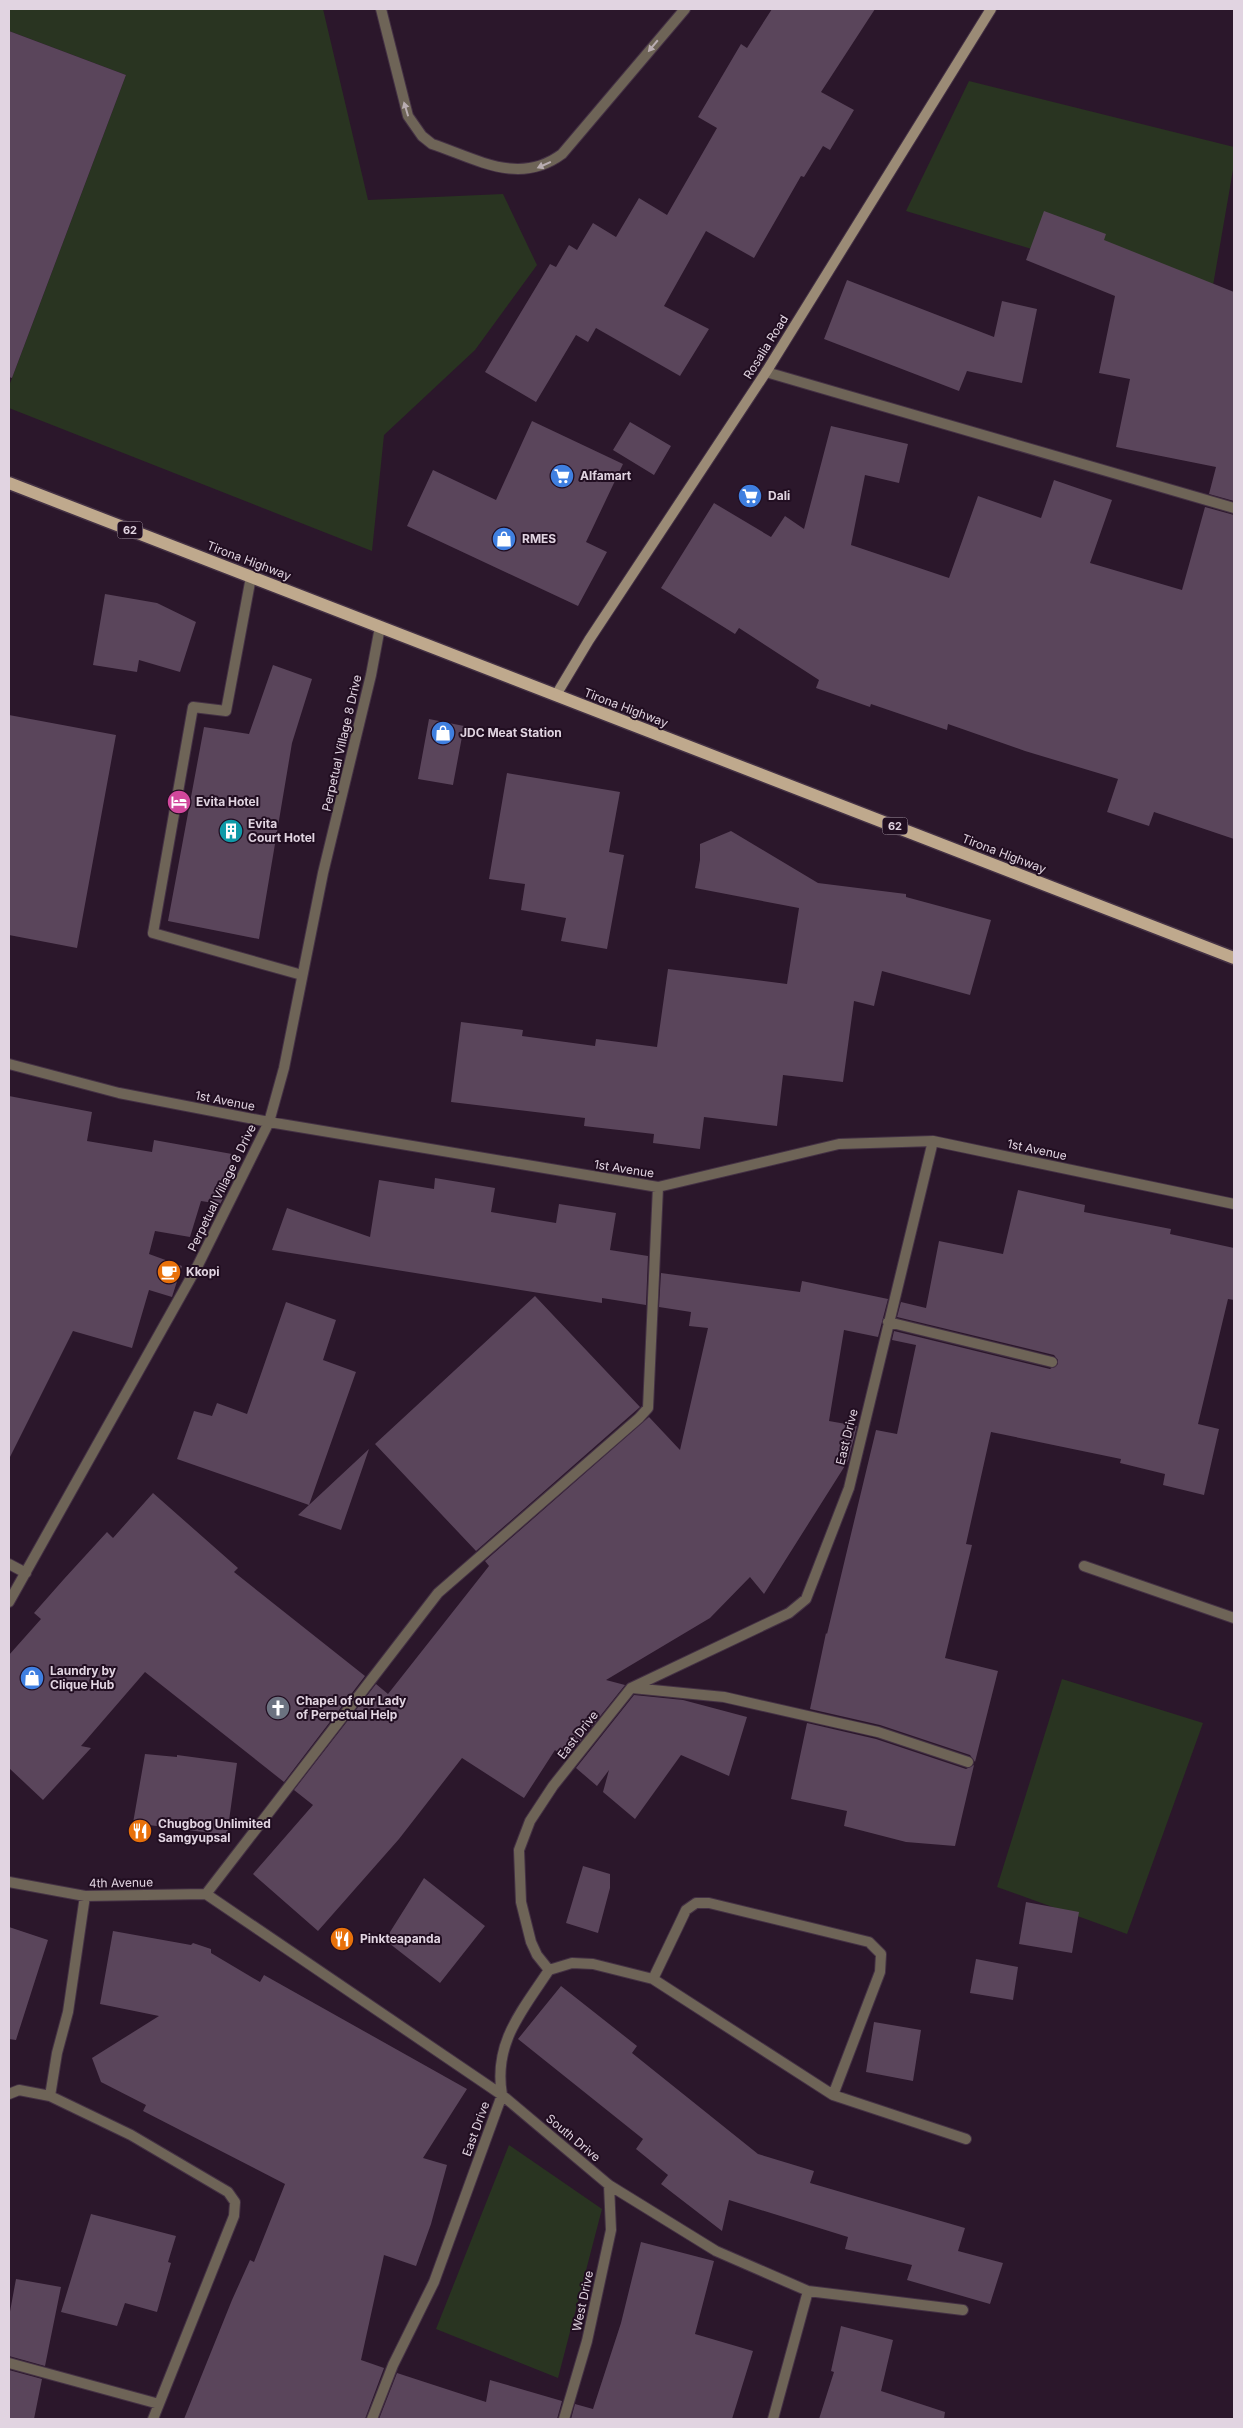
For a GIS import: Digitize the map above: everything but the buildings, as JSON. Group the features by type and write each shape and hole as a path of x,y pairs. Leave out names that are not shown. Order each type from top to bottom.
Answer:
{"main road":[{"name":"Tirona Highway","path":"9,483 1234,958"}],"street":[{"path":"381,9 408,116 422,136 432,144 500,168 522,170 536,169 550,163 562,154 685,9"},
{"name":"Rosalia Road","path":"556,695 589,640 766,372 991,9"},
{"path":"766,372 835,394 1234,508"},
{"path":"251,577 226,710 193,707 153,933 302,975"},
{"name":"Perpetual Village 8 Drive","path":"9,1602 198,1265 268,1122 284,1068 302,975 380,627"},
{"name":"1st Avenue","path":"9,1064 119,1093 268,1122 658,1187 838,1144 932,1141 1234,1204"},
{"name":"East Drive","path":"372,2419 393,2365 434,2282 502,2095 499,2078 500,2059 510,2028 549,1970 537,1955 531,1942 521,1902 519,1850 530,1821 549,1793 631,1688 789,1613 806,1599 849,1488 932,1141"},
{"path":"206,1894 438,1593 639,1418 648,1408 658,1187"},
{"path":"888,1322 1052,1362"},
{"path":"9,1564 26,1572"},
{"path":"1084,1566 1234,1618"},
{"path":"631,1688 724,1697 878,1732 968,1762"},
{"name":"4th Avenue","path":"9,1882 85,1896 206,1894"},
{"name":"South Drive","path":"206,1894 502,2095 608,2185 716,2251 808,2291 962,2310"},
{"path":"50,2096 57,2053 68,2012 85,1896"},
{"path":"653,1979 686,1910 696,1903 709,1903 869,1942 881,1954 880,1972 833,2095"},
{"path":"549,1970 572,1963 593,1964 653,1979 833,2095 966,2139"},
{"path":"9,2094 19,2090 50,2096 131,2135 228,2192 235,2202 234,2216 153,2419"},
{"name":"West Drive","path":"564,2419 587,2341 611,2230 608,2185"},
{"path":"773,2419 808,2291"},
{"path":"9,2363 159,2404"}],"green space":[{"path":"9,9 323,9 368,200 503,194 537,265 475,350 384,435 372,551 9,408 9,386 126,75 9,31"},
{"path":"969,81 1234,147 1234,164 1210,303 906,211"},
{"path":"1062,1679 1203,1723 1127,1934 997,1887"},
{"path":"509,2145 602,2209 558,2378 436,2329"}],"place":[{"name":"Alfamart","path":"562,476"},
{"name":"Dali","path":"750,496"},
{"name":"RMES","path":"504,539"},
{"name":"JDC Meat Station","path":"443,733"},
{"name":"Evita Hotel","path":"179,802"},
{"name":"Evita Court Hotel","path":"231,831"},
{"name":"Kkopi","path":"169,1272"},
{"name":"Laundry by Clique Hub","path":"32,1678"},
{"name":"Chapel of our Lady of Perpetual Help","path":"278,1708"},
{"name":"Chugbog Unlimited Samgyupsal","path":"140,1831"},
{"name":"Pinkteapanda","path":"342,1939"}]}
